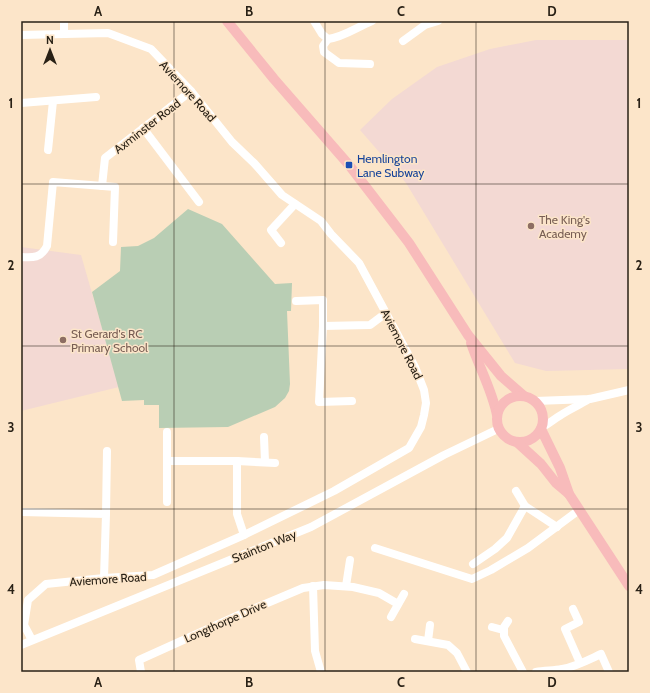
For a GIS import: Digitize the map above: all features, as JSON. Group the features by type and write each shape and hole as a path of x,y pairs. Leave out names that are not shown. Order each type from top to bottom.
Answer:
{"main road":[{"path":"227,21 274,79 349,165 400,231 468,335 501,376 524,396 535,401 541,409 543,418 542,428 560,468 569,494 629,586"},
{"path":"468,335 478,365 494,402 497,415"},
{"path":"524,396 514,396 506,400 500,407 496,422 498,429 506,439 518,443 541,464 556,483 569,494"},
{"path":"518,443 528,442 536,436 542,428"}],"street":[{"path":"64,21 64,34"},
{"path":"314,21 322,34 328,39 338,38 372,21"},
{"path":"403,41 424,23 438,21"},
{"name":"Aviemore Road","path":"21,35 108,33 151,49 191,91 232,142 254,163 282,194 321,221 331,234 359,263 415,367 424,390 426,403 421,427 409,448 334,491 244,535 154,576 104,578 46,584 28,600 24,625 32,640"},
{"path":"328,39 323,46 324,52 339,63 370,64"},
{"name":"Axminster Road","path":"102,186 105,158 191,91"},
{"path":"21,104 96,97"},
{"path":"48,150 53,101"},
{"path":"144,128 199,202"},
{"path":"21,257 36,258 42,254 47,246 53,182 115,187 113,242"},
{"path":"282,244 271,230 295,204"},
{"path":"296,300 323,300 319,402 352,401"},
{"path":"323,326 370,325 386,313"},
{"path":"535,401 590,399 629,390"},
{"path":"542,428 551,423 561,414 590,399"},
{"name":"Stainton Way","path":"21,644 311,526 444,455 498,429"},
{"path":"167,432 167,502"},
{"path":"264,437 265,462"},
{"path":"104,578 107,451"},
{"path":"167,461 237,461 275,463"},
{"path":"237,461 237,514 244,535"},
{"path":"516,491 525,506 557,527"},
{"path":"473,564 495,549 507,538 525,506"},
{"path":"375,548 472,579 491,570 528,548 579,510"},
{"path":"21,512 106,514"},
{"path":"346,586 350,560"},
{"name":"Longthorpe Drive","path":"140,672 139,660 296,590 324,585 346,586 379,593 398,604"},
{"path":"313,586 315,651 321,672"},
{"path":"391,616 404,594"},
{"path":"573,609 579,622 565,629 580,664"},
{"path":"508,621 503,630 506,642 523,672"},
{"path":"428,641 430,625"},
{"path":"492,627 503,630"},
{"path":"415,639 443,643 454,650 467,672"},
{"path":"536,672 562,669 580,664 601,654 609,672"}],"shaded area":[{"name":"The King's Academy","path":"536,40 629,40 629,369 546,371 515,363 406,183 360,130 392,99 437,67 490,49"},
{"name":"St Gerard's RC Primary School","path":"21,247 81,255 119,387 21,411"}],"green space":[{"path":"188,209 222,224 275,284 292,283 291,311 287,311 289,391 285,398 275,407 228,427 159,428 159,405 144,405 144,400 122,401 92,292 120,271 121,247 138,246 154,238"}],"place":[{"name":"Hemlington Lane Subway","path":"349,165"},
{"name":"The King's Academy","path":"531,226"},
{"name":"St Gerard's RC Primary School","path":"63,340"}]}
